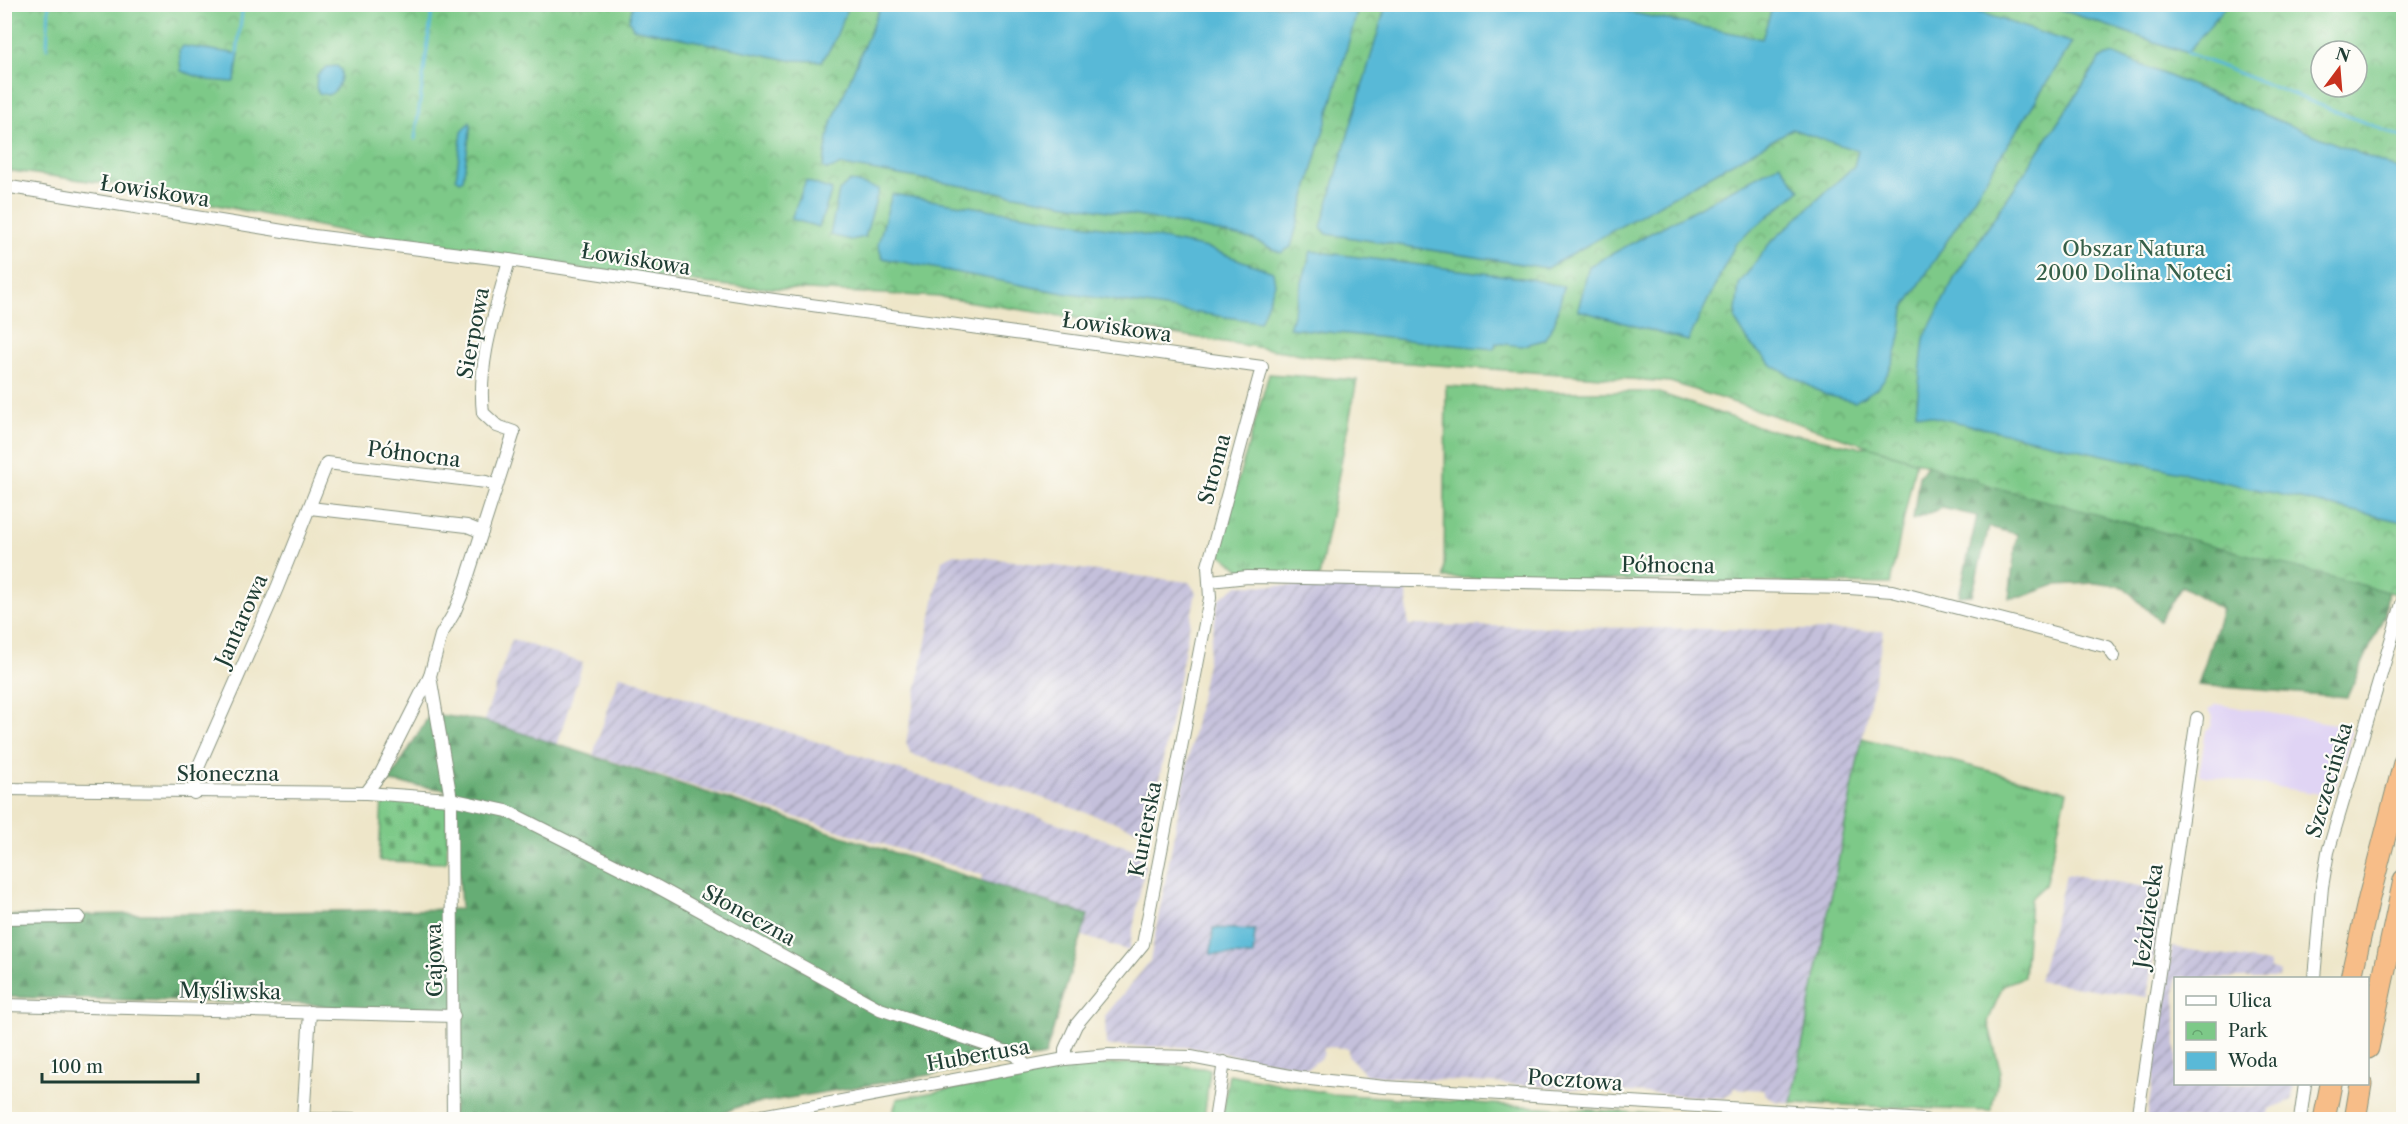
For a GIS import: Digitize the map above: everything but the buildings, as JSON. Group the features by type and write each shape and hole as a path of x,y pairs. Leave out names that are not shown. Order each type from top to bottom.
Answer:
{"highway":[{"path":"2351,977 2403,763"},
{"path":"2369,1039 2403,880"},
{"path":"2324,1119 2331,1085"},
{"path":"2355,1119 2361,1085"}],"street":[{"name":"Łowiskowa","path":"4,186 314,236 509,260 753,297 1262,367"},
{"name":"Sierpowa","path":"496,486 514,432 497,426 483,414 482,376 489,337 509,260"},
{"name":"Stroma","path":"1210,581 1208,566 1262,367"},
{"name":"Północna","path":"327,463 486,482 496,486"},
{"name":"Jantarowa","path":"194,793 197,770 310,508 327,463"},
{"path":"366,793 381,773 430,676 441,635 462,594 496,486"},
{"path":"310,508 467,526 482,532"},
{"name":"Północna","path":"1210,581 1248,577 1849,588 1892,591 2108,647 2114,656"},
{"name":"Kurierska","path":"1065,1059 1065,1049 1076,1024 1143,944 1210,598 1210,581"},
{"name":"Szczecińska","path":"2314,977 2322,887 2328,852 2403,597"},
{"path":"430,676 451,799"},
{"name":"Jeździecka","path":"2137,1119 2197,718"},
{"name":"Słoneczna","path":"4,789 194,793 366,793 451,799 507,811 654,885 879,1009 1016,1055 1026,1066"},
{"name":"Gajowa","path":"451,799 453,1119"},
{"path":"4,918 80,917"},
{"name":"Myśliwska","path":"4,1005 454,1016"},
{"path":"310,1012 303,1119 354,1119"},
{"name":"Hubertusa","path":"740,1119 1065,1059 1109,1055 1146,1055 1191,1057 1224,1062"},
{"path":"1215,1119 1224,1062"},
{"name":"Pocztowa","path":"1224,1062 1311,1079 1385,1087 1925,1119"},
{"path":"2300,1119 2305,1085"}],"shaded area":[{"path":"955,554 1189,582 1196,592 1150,826 1141,831 911,754 906,743 942,560"},
{"path":"1238,585 1407,588 1408,625 1884,631 1791,1103 1775,1101 1765,1094 1765,1090 1733,1088 1733,1091 1724,1098 1366,1075 1348,1056 1348,1048 1324,1047 1323,1056 1308,1068 1188,1047 1106,1046 1105,1016 1150,961 1219,599"},
{"path":"512,639 583,663 557,744 484,721"},
{"path":"619,675 1137,850 1145,865 1129,951 975,901 983,875 593,755"},
{"path":"2217,704 2347,726 2352,732 2333,796 2199,775 2206,730 2211,727 2213,716 2209,710"},
{"path":"2066,874 2164,890 2147,997 2039,981"},
{"path":"2172,947 2269,963 2269,968 2280,972 2279,977 2174,977 2174,1085 2294,1085 2292,1100 2269,1109 2267,1119 2147,1119"}],"green space":[{"name":"Obszar Natura 2000 Dolina Noteci","path":"5,5 2403,5 2403,596 2001,489 1670,382 1313,356 940,297 730,286 456,255 127,186 5,170"},
{"path":"1269,374 1357,380 1319,578 1245,573 1217,552"},
{"path":"1446,386 1555,392 1656,392 1766,429 1858,447 1886,445 1919,447 1890,584 1444,578"},
{"path":"1937,453 2389,581 2385,614 2347,697 2198,685 2222,610 2182,586 2159,621 2124,587 2095,583 2055,585 2022,597 2009,598 2017,534 1989,527 1972,595 1959,596 1977,516 1942,508 1913,520 1919,476"},
{"path":"430,714 484,721 1088,915 1045,1056 740,1106 705,1120 453,1119 458,1014 376,1014 309,1004 5,997 4,916 461,909 455,791 389,782"},
{"path":"1862,738 2067,791 2045,885 2030,899 2024,977 2003,985 1988,1022 2000,1070 1991,1111 1791,1103"},
{"path":"382,798 444,803 447,806 447,860 445,863 381,861 379,859"},
{"path":"1145,1062 1210,1069 1204,1119 891,1119 897,1099 1062,1068"},
{"path":"1229,1074 1332,1094 1733,1119 1222,1119"}],"water":[{"path":"633,4 849,5 833,44 822,61 789,60 633,28 629,20"},
{"path":"881,5 1359,5 1291,247 1281,253 1252,239 1171,222 842,165 827,170 823,167 830,127"},
{"path":"1386,5 1593,5 1762,39 1773,5 1957,5 2072,43 1904,309 1897,349 1885,378 1877,388 1855,402 1826,395 1773,366 1750,344 1735,320 1739,284 1769,244 1854,166 1858,151 1792,129 1547,268 1327,234 1321,227"},
{"path":"2047,5 2227,5 2187,53"},
{"path":"183,46 239,54 235,80 233,82 208,80 181,71 179,51"},
{"path":"2114,54 2403,171 2403,522 1916,413 1924,338 1956,275 2101,58"},
{"path":"337,66 341,74 337,88 328,95 319,93 316,88 317,75 327,67"},
{"path":"470,122 463,179 460,181 456,178 462,132"},
{"path":"1780,164 1800,190 1736,243 1688,341 1578,310 1589,266"},
{"path":"806,181 832,190 819,227 791,219"},
{"path":"850,181 879,189 865,237 851,240 830,235 839,191"},
{"path":"892,194 1108,228 1207,248 1273,272 1275,284 1260,322 1063,293 882,258 878,244"},
{"path":"1311,251 1530,279 1564,287 1554,324 1544,340 1521,346 1496,343 1494,349 1289,328"},
{"path":"1213,928 1255,930 1253,956 1211,954"}],"waterway":[{"path":"47,48 49,4"},
{"path":"237,53 243,4"},
{"path":"415,139 433,4"},
{"path":"2187,53 2404,138"}]}
